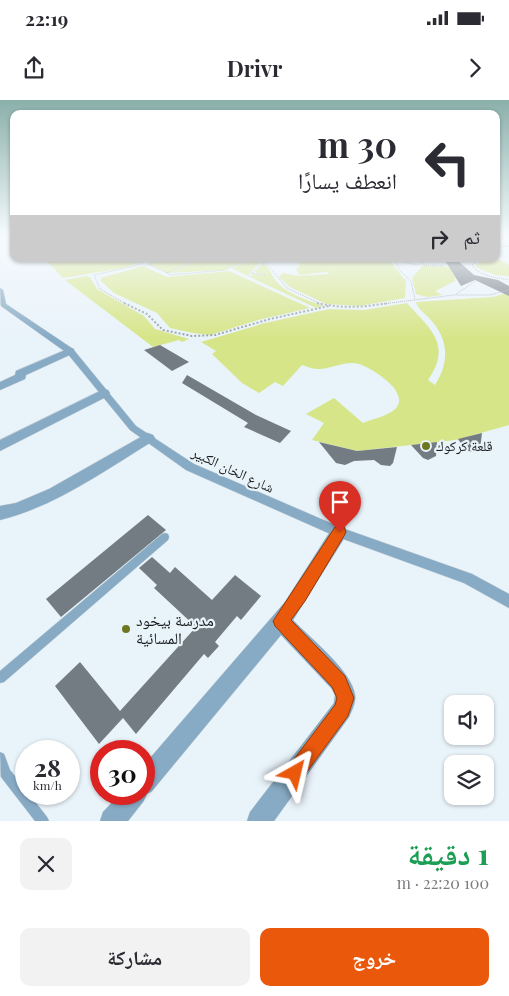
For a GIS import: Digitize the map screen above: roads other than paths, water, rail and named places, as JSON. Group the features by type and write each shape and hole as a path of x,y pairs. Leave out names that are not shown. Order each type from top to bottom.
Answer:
{"street":[{"name":"شارع الخان الكبير","path":"0,290 3,305 70,352 133,428 190,467 246,493 340,532 468,578 509,601"},
{"path":"0,386 21,377 20,374 70,352"},
{"path":"0,446 104,393"},
{"path":"0,513 11,512 32,503 148,438"},
{"path":"155,770 281,621 304,590 340,532"},
{"path":"259,821 342,710 345,698 339,682 281,621"},
{"path":"112,821 126,805"}],"lane":[{"path":"0,678 165,537"},
{"path":"0,758 5,773 43,821"}],"place":[{"name":"قلعة كركوك","path":"426,446"},
{"name":"مدرسة بيخود المسائية","path":"126,629"}]}
